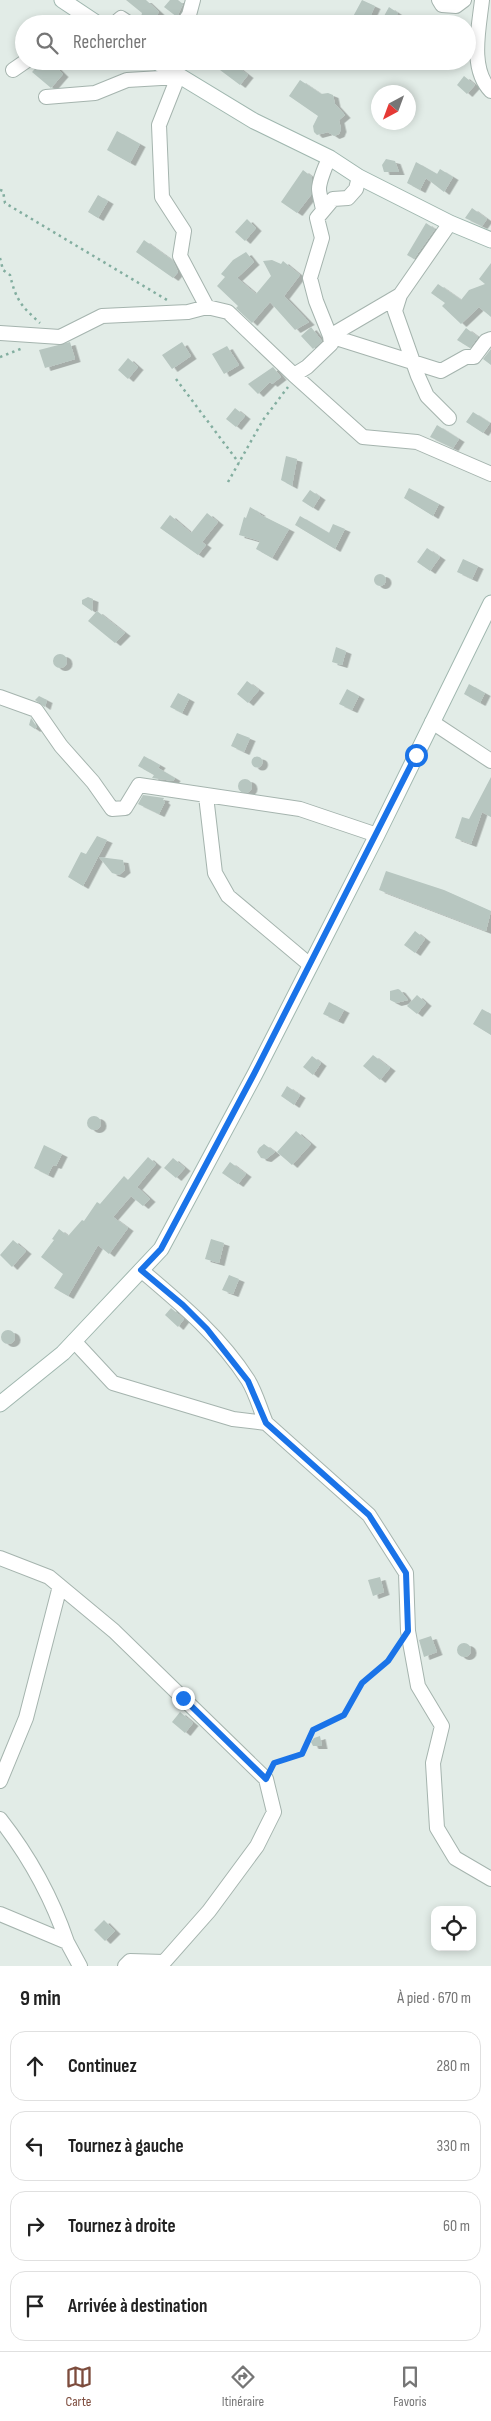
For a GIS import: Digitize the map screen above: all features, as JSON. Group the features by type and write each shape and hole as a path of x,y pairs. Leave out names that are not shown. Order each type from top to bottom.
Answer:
{"main road":[{"path":"62,0 77,15"},
{"path":"168,70 254,120 330,158 360,176 450,223 491,240"},
{"path":"0,1404 74,1341 161,1249 377,836 491,603"}],"street":[{"path":"189,15 193,0"},
{"path":"439,0 442,6 456,6 464,0"},
{"path":"482,0 478,65 486,86 491,91"},
{"path":"46,98 95,93 128,80 178,77 159,125 162,197 184,231 180,256 207,307"},
{"path":"323,210 322,197 319,190 325,163 330,158"},
{"path":"296,375 331,344 310,278 322,238 317,218 333,199 348,198 356,189 360,176"},
{"path":"449,418 427,396 395,311 400,295 450,223"},
{"path":"330,336 400,295"},
{"path":"0,333 60,337 102,316 188,312 207,307 228,312 363,437 417,442 491,474"},
{"path":"330,336 441,371 466,357 474,357 486,341 491,339"},
{"path":"0,697 36,710 61,746 93,782 112,809 125,808 139,784 206,796 300,809 377,836"},
{"path":"432,722 491,761"},
{"path":"206,796 216,873 228,896 310,965"},
{"path":"141,1270 183,1305 207,1329 248,1381 266,1423 369,1515 406,1573 408,1631 418,1686 442,1726 433,1763 437,1828 454,1858 491,1878"},
{"path":"74,1341 113,1383 232,1419 266,1423"},
{"path":"0,1558 49,1577 60,1586 114,1631 266,1779 274,1812 257,1846 209,1911 164,1962 130,1961 125,1966"},
{"path":"0,1781 26,1718 60,1586"},
{"path":"0,1819 17,1840 56,1909 67,1942 80,1966"},
{"path":"0,1914 67,1942"}],"path":[{"path":"0,190 3,191 5,203 188,312"},
{"path":"0,258 3,270 10,275 15,296 21,306 56,337"},
{"path":"228,482 263,420 296,375"},
{"path":"176,379 239,462"},
{"path":"266,1779 274,1763 302,1754 313,1730 344,1715 362,1683 388,1661 408,1631"}],"building":[{"path":"126,0 146,0 159,12 157,15 141,15 142,13"},
{"path":"170,0 178,0 183,4 178,15 174,15 164,7"},
{"path":"362,0 375,6 371,15 354,15"},
{"path":"389,7 398,13 397,15 385,15"},
{"path":"34,70 59,70 63,74 51,88 32,72"},
{"path":"220,70 242,70 248,75 240,85"},
{"path":"464,76 475,85 467,94 457,85"},
{"path":"300,80 321,94 328,93 333,95 335,104 345,115 339,120 341,129 339,134 334,136 328,132 317,135 314,132 313,126 318,116 289,96"},
{"path":"117,131 140,144 130,163 107,150"},
{"path":"386,159 395,161 399,172 384,172 382,165"},
{"path":"416,162 437,174 440,169 453,177 444,192 426,178 420,190 407,183"},
{"path":"303,170 312,177 311,195 297,213 281,202"},
{"path":"98,195 108,201 98,218 88,212"},
{"path":"472,208 487,219 482,226 465,218"},
{"path":"247,219 256,228 245,241 235,232"},
{"path":"426,223 435,229 414,259 407,255"},
{"path":"144,240 173,261 178,272 173,278 136,252"},
{"path":"246,252 254,262 237,278 256,294 271,276 263,261 272,260 281,264 283,261 300,275 284,296 309,322 295,330 270,302 252,323 236,308 238,306 217,286 225,277 221,274 233,260"},
{"path":"491,263 491,317 479,307 461,324 442,306 445,303 431,293 438,284 461,300 469,290 485,284 479,279"},
{"path":"311,327 322,341 313,349 301,336"},
{"path":"466,328 478,337 470,348 457,340"},
{"path":"70,342 75,359 45,368 39,350"},
{"path":"182,342 191,356 172,369 162,355"},
{"path":"227,346 239,365 224,374 212,354"},
{"path":"491,349 491,365 483,359"},
{"path":"128,358 138,367 128,379 118,370"},
{"path":"273,367 281,377 272,384 270,382 258,394 248,384"},
{"path":"235,408 245,416 236,427 226,419"},
{"path":"473,412 490,423 483,433 466,422"},
{"path":"437,425 459,439 453,448 430,437"},
{"path":"286,456 297,459 292,486 281,480"},
{"path":"409,488 439,504 433,516 404,498"},
{"path":"310,490 320,497 313,508 302,501"},
{"path":"250,507 259,514 289,529 272,558 256,549 260,541 239,535 244,517 246,518"},
{"path":"207,513 218,522 202,542 206,545 198,555 160,528 170,515 191,533"},
{"path":"300,516 329,533 333,524 345,529 335,549 295,525"},
{"path":"427,548 440,557 430,571 417,562"},
{"path":"463,559 478,566 472,579 457,572"},
{"path":"382,574 385,575 385,585 378,586 375,585 374,578 375,575"},
{"path":"88,597 93,599 92,611 82,604 82,600"},
{"path":"97,611 125,633 115,643 88,621"},
{"path":"336,647 346,651 342,665 332,662"},
{"path":"60,654 65,656 67,661 65,666 60,668 55,666 53,661 55,656"},
{"path":"247,681 259,690 248,703 237,694"},
{"path":"469,684 485,693 480,703 464,694"},
{"path":"347,689 359,696 352,710 339,704"},
{"path":"178,693 189,699 182,713 170,707"},
{"path":"39,696 47,700 45,707 35,700"},
{"path":"31,718 37,727 35,729 29,725"},
{"path":"237,733 250,738 244,752 231,746"},
{"path":"144,756 160,765 158,768 175,778 173,781 152,778 154,775 138,766"},
{"path":"257,756 263,762 257,768 251,762"},
{"path":"491,777 491,817 482,812 471,844 455,838 462,817 469,819"},
{"path":"242,779 248,779 252,786 248,793 242,793 238,789 238,783"},
{"path":"143,795 164,798 165,802 159,814 138,804"},
{"path":"97,836 107,840 83,886 68,877 81,852 86,854"},
{"path":"99,857 123,860 125,870 119,875 112,873"},
{"path":"386,871 444,890 491,911 486,931 379,890"},
{"path":"415,931 425,939 415,953 404,945"},
{"path":"398,989 408,1000 396,1003 390,1000 390,991"},
{"path":"417,995 426,1003 417,1014 407,1006"},
{"path":"329,1002 344,1010 338,1021 323,1014"},
{"path":"482,1009 491,1014 491,1035 473,1024"},
{"path":"373,1055 390,1068 380,1080 363,1066"},
{"path":"312,1056 321,1063 313,1075 303,1067"},
{"path":"287,1086 300,1095 294,1105 281,1096"},
{"path":"94,1116 99,1118 101,1123 99,1128 94,1130 89,1128 87,1123 89,1118"},
{"path":"296,1131 311,1144 292,1165 277,1152"},
{"path":"264,1144 275,1152 266,1159 261,1158 257,1152"},
{"path":"44,1145 62,1154 56,1166 53,1165 48,1175 34,1168"},
{"path":"148,1157 156,1164 137,1187 150,1199 143,1206 131,1196 113,1217 128,1228 109,1254 98,1245 68,1296 54,1288 63,1274 41,1257 54,1240 52,1239 59,1229 68,1236 82,1220 84,1221 97,1202 100,1204 124,1176 128,1180"},
{"path":"173,1158 185,1168 176,1178 164,1168"},
{"path":"230,1162 246,1174 238,1184 222,1173"},
{"path":"211,1239 224,1243 219,1263 205,1259"},
{"path":"13,1240 26,1251 12,1267 0,1255"},
{"path":"229,1275 239,1279 233,1294 222,1290"},
{"path":"171,1308 184,1319 178,1327 165,1315"},
{"path":"5,1330 11,1330 15,1337 11,1344 5,1344 1,1340 1,1334"},
{"path":"380,1577 384,1592 373,1596 368,1580"},
{"path":"431,1636 437,1652 424,1657 419,1640"},
{"path":"464,1643 469,1645 471,1650 469,1655 464,1657 459,1655 457,1650 459,1645"},
{"path":"180,1712 193,1723 185,1733 172,1722"},
{"path":"320,1736 322,1746 313,1746 311,1742 314,1738"},
{"path":"104,1920 115,1931 105,1941 94,1930"}],"route":[{"path":"183,1698 266,1779 274,1763 302,1754 313,1730 344,1715 362,1683 388,1661 408,1631 406,1573 369,1515 266,1423 248,1381 207,1329 183,1305 141,1270 161,1249 377,836 416,755"}]}
